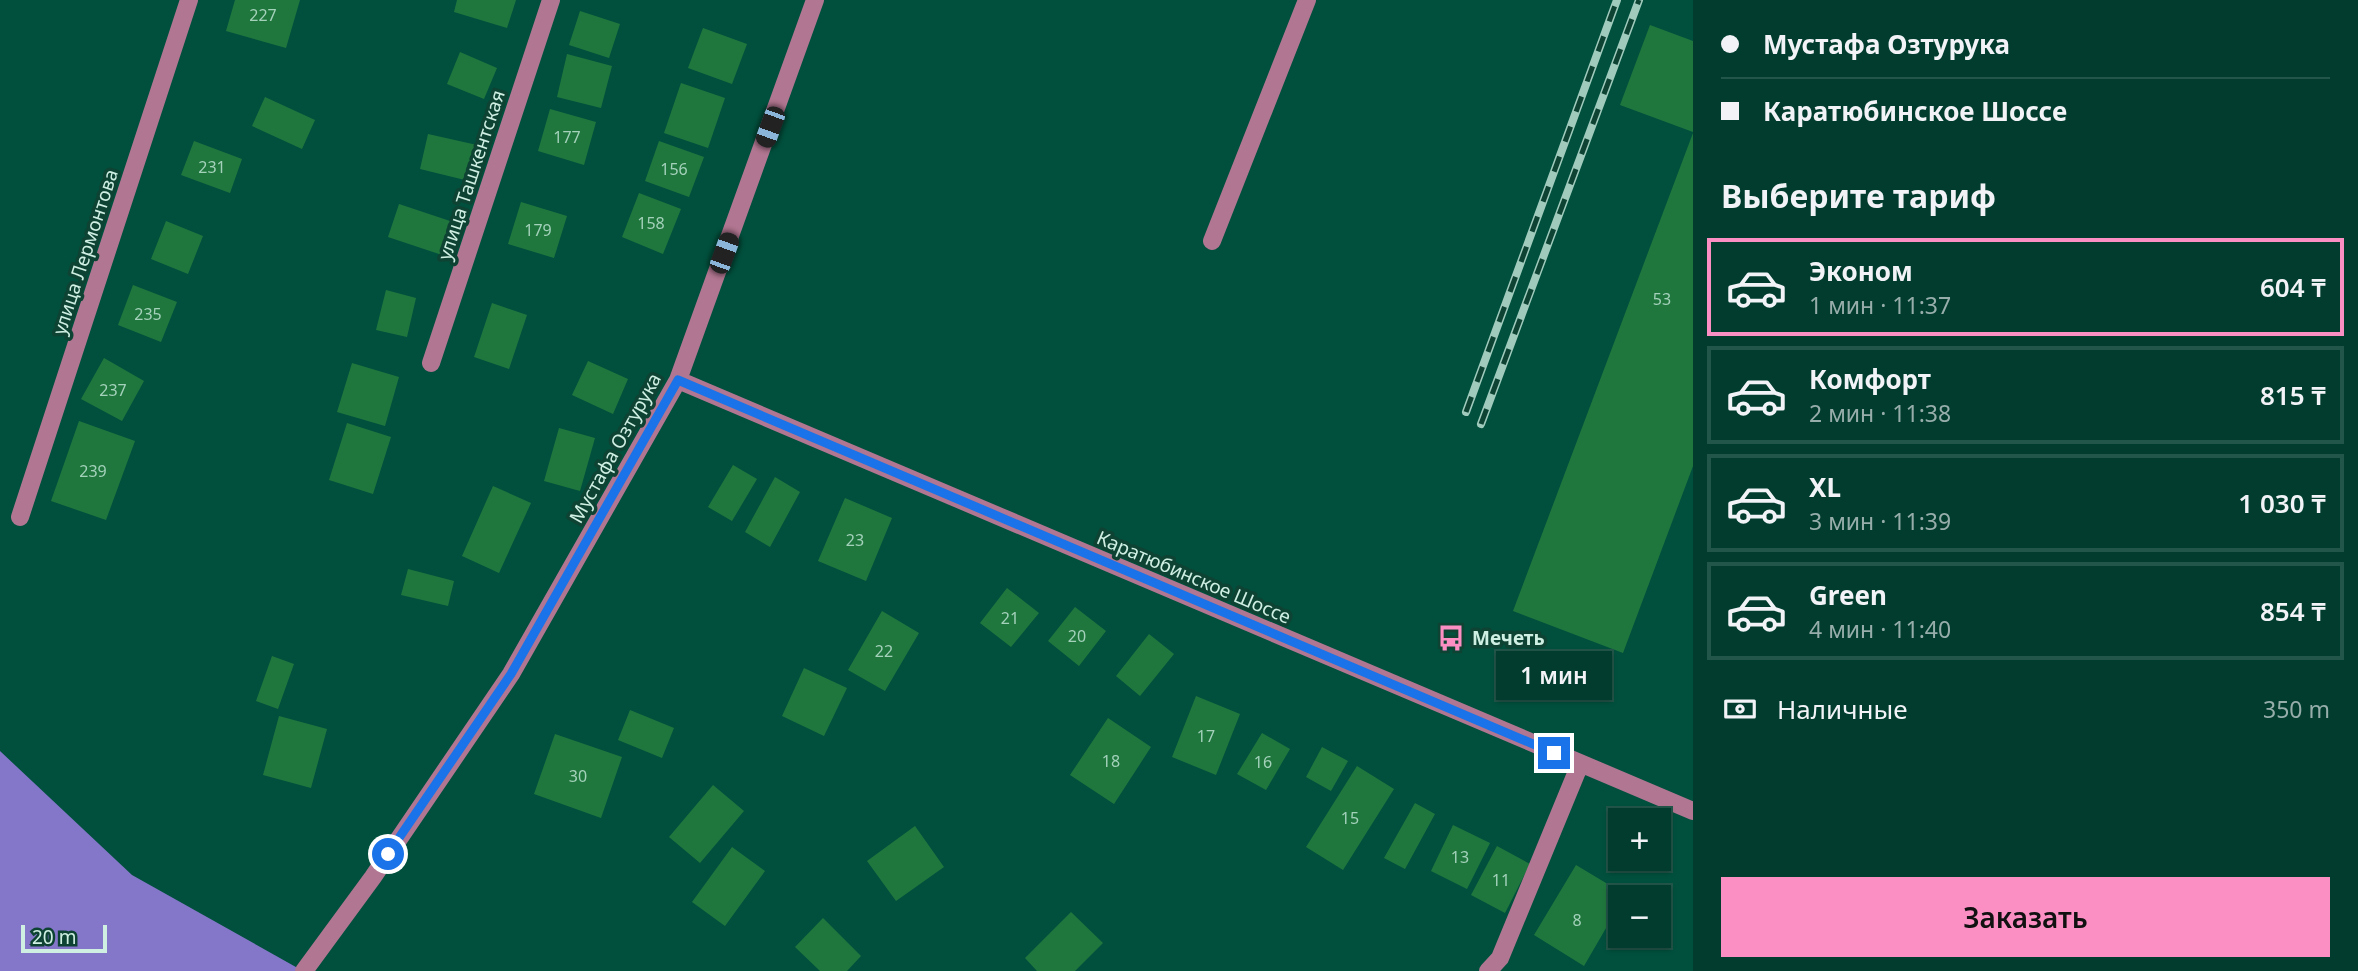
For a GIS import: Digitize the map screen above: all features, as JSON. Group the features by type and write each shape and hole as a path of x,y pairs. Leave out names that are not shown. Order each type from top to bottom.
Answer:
{"street":[{"name":"улица Лермонтова","path":"20,517 189,0"},
{"name":"улица Ташкентская","path":"431,363 551,0"},
{"name":"Мустафа Озтурука","path":"304,971 373,877 511,674 678,380 815,0"},
{"path":"1212,241 1307,0"},
{"name":"Каратюбинское Шоссе","path":"678,380 1693,811"},
{"path":"1488,971 1500,958 1580,764"}],"shaded area":[{"path":"0,751 132,875 303,971 0,971"}],"building":[{"path":"235,0 300,0 286,48 226,31"},
{"path":"457,0 516,0 507,28 454,12"},
{"path":"580,11 620,24 609,58 569,45"},
{"path":"1650,25 1693,41 1693,132 1620,105"},
{"path":"703,28 747,44 732,84 688,68"},
{"path":"460,52 497,68 484,99 447,84"},
{"path":"567,54 612,66 601,108 557,97"},
{"path":"681,83 725,98 708,148 664,133"},
{"path":"265,97 315,120 302,149 252,126"},
{"path":"550,109 596,122 584,165 538,151"},
{"path":"1693,133 1693,466 1623,653 1513,611"},
{"path":"428,134 477,145 469,181 420,169"},
{"path":"194,141 242,159 230,193 181,175"},
{"path":"659,141 704,157 689,197 645,181"},
{"path":"639,193 681,209 663,254 622,237"},
{"path":"521,202 567,216 554,258 508,244"},
{"path":"399,204 459,224 448,257 388,237"},
{"path":"166,221 203,236 188,274 151,259"},
{"path":"133,285 177,302 161,342 118,325"},
{"path":"386,290 416,298 407,337 376,330"},
{"path":"492,303 527,315 509,369 474,357"},
{"path":"104,358 144,381 122,421 81,399"},
{"path":"588,361 628,379 613,414 572,395"},
{"path":"352,363 399,377 385,426 337,412"},
{"path":"79,421 135,441 106,520 51,501"},
{"path":"347,423 391,437 373,494 329,480"},
{"path":"559,428 595,438 580,491 544,481"},
{"path":"733,465 757,479 732,521 708,507"},
{"path":"775,477 800,492 770,547 745,532"},
{"path":"493,486 531,503 499,573 462,556"},
{"path":"845,498 892,518 866,581 818,561"},
{"path":"408,569 454,581 448,606 401,595"},
{"path":"1007,588 1039,613 1011,647 980,623"},
{"path":"1075,607 1106,631 1079,666 1048,641"},
{"path":"882,611 919,633 885,691 848,670"},
{"path":"1149,634 1174,654 1140,696 1116,676"},
{"path":"272,656 294,664 278,709 256,701"},
{"path":"804,668 847,688 824,736 782,716"},
{"path":"1196,696 1240,714 1216,775 1172,757"},
{"path":"630,710 674,728 662,758 618,740"},
{"path":"279,716 327,729 311,788 263,775"},
{"path":"1108,718 1151,747 1114,804 1070,775"},
{"path":"1262,733 1290,749 1266,790 1237,774"},
{"path":"555,734 622,757 601,818 534,794"},
{"path":"1322,747 1348,761 1331,791 1306,777"},
{"path":"1357,766 1394,789 1343,870 1306,847"},
{"path":"713,785 744,811 700,863 669,837"},
{"path":"1415,803 1435,814 1405,869 1384,858"},
{"path":"1453,825 1490,843 1467,889 1431,871"},
{"path":"915,826 944,867 896,901 867,861"},
{"path":"1497,846 1530,864 1505,913 1471,895"},
{"path":"732,847 765,871 725,926 692,902"},
{"path":"1576,865 1609,885 1608,925 1584,966 1534,935"},
{"path":"1071,912 1103,943 1075,971 1037,971 1025,958"},
{"path":"823,918 861,956 847,971 820,971 795,947"}],"railway":[{"path":"1466,412 1617,0"},
{"path":"1481,424 1639,0"}],"place":[{"name":"Мечеть","path":"1451,638"}],"route":[{"path":"388,854 511,674 678,380 1554,753"}]}
